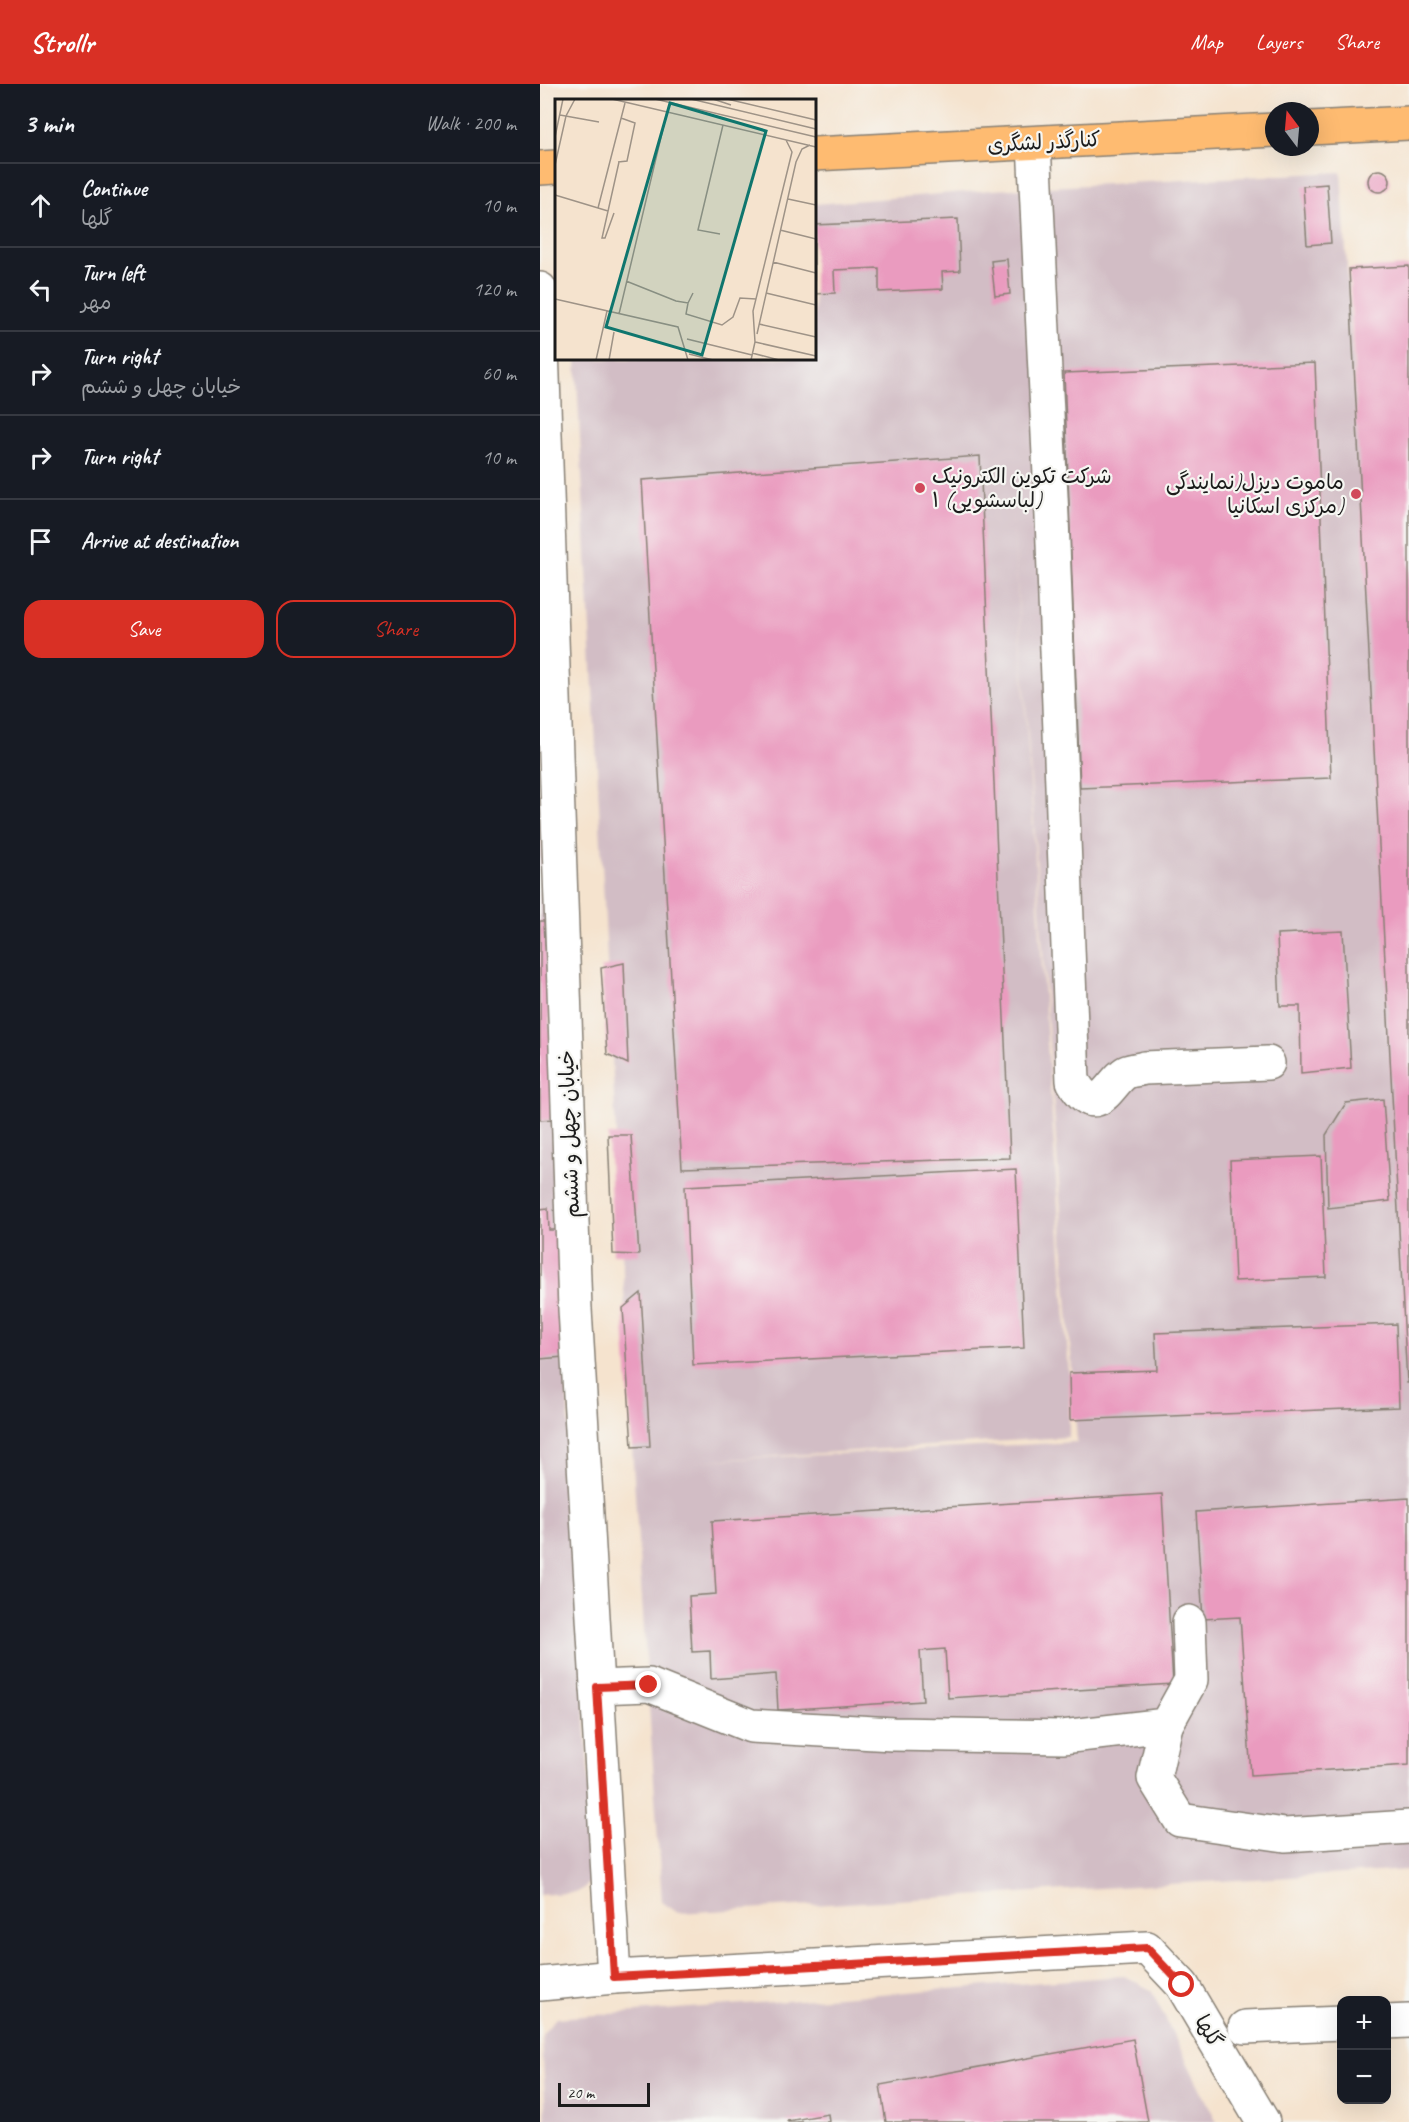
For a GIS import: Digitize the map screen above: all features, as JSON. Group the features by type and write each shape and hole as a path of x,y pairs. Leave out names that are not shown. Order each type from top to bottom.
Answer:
{"main road":[{"path":"1319,128 1409,123"},
{"name":"کنارگذر لشگری","path":"816,154 1265,130"},
{"path":"540,168 555,167"}],"street":[{"path":"1034,143 1053,528 1073,1081 1087,1097 1097,1099 1107,1095 1124,1073 1144,1068 1268,1063"},
{"name":"خیابان چهل و ششم","path":"540,290 575,1309 614,1977"},
{"path":"1189,1622 1191,1680 1166,1725 1154,1778 1180,1820 1285,1835 1409,1827"},
{"path":"597,1687 649,1685 751,1726 893,1734 1062,1737 1166,1725"},
{"name":"گلها","path":"614,1977 1147,1948 1182,1985 1263,2122"},
{"path":"540,1984 614,1977"},
{"path":"1391,2022 1409,2021"},
{"path":"1245,2027 1337,2024"}],"shaded area":[{"path":"1341,172 1409,1241 1409,1870 678,1913 662,1902 633,1464 576,360 816,360 816,204 991,190","holes":["1011,493 1077,1442 698,1461 1069,1437 1069,1373"]},
{"path":"540,789 568,1408 594,1880 578,1892 540,1895"},
{"path":"1124,1976 1151,1990 1217,2122 546,2122 542,2035 556,2018"}],"building":[{"path":"1379,170 1387,173 1390,181 1387,189 1379,192 1371,189 1368,181 1371,173"},
{"path":"1327,184 1331,243 1307,245 1303,186"},
{"path":"958,219 960,271 942,272 943,289 879,292 879,268 834,270 835,293 816,294 816,225"},
{"path":"1007,259 1010,294 995,296 991,261"},
{"path":"1409,266 1409,1383 1407,1383 1349,269"},
{"path":"1315,363 1331,778 1080,788 1064,373"},
{"path":"980,456 1010,1158 682,1168 642,480"},
{"path":"540,921 544,921 554,1119 540,1120"},
{"path":"1343,931 1351,1068 1301,1073 1300,1006 1280,1006 1277,934"},
{"path":"624,963 628,1064 607,1054 601,968"},
{"path":"1383,1099 1390,1201 1328,1208 1326,1135 1346,1103"},
{"path":"608,1135 631,1135 639,1255 613,1254"},
{"path":"1321,1156 1326,1277 1235,1281 1230,1160"},
{"path":"1016,1169 1024,1348 693,1365 685,1186"},
{"path":"548,1208 549,1230 557,1230 564,1357 540,1359 540,1209"},
{"path":"641,1293 650,1446 632,1447 623,1308"},
{"path":"1396,1324 1399,1407 1070,1420 1069,1373 1157,1370 1155,1333"},
{"path":"1162,1494 1173,1684 948,1698 945,1649 920,1651 923,1701 778,1710 776,1674 711,1679 710,1651 692,1652 689,1596 716,1594 712,1521"},
{"path":"1409,1498 1409,1765 1251,1775 1240,1617 1203,1619 1196,1512"},
{"path":"1133,2039 1148,2122 886,2122 880,2085"},
{"path":"828,2114 829,2122 787,2121"}],"place":[{"name":"شرکت تکوین الکترونیک ۱ (لباسشویی)","path":"920,488"},
{"name":"ماموت دیزل(نمایندگی مرکزی اسکانیا)","path":"1356,494"}],"route":[{"path":"649,1685 597,1687 614,1977 1147,1948 1182,1985"}]}
